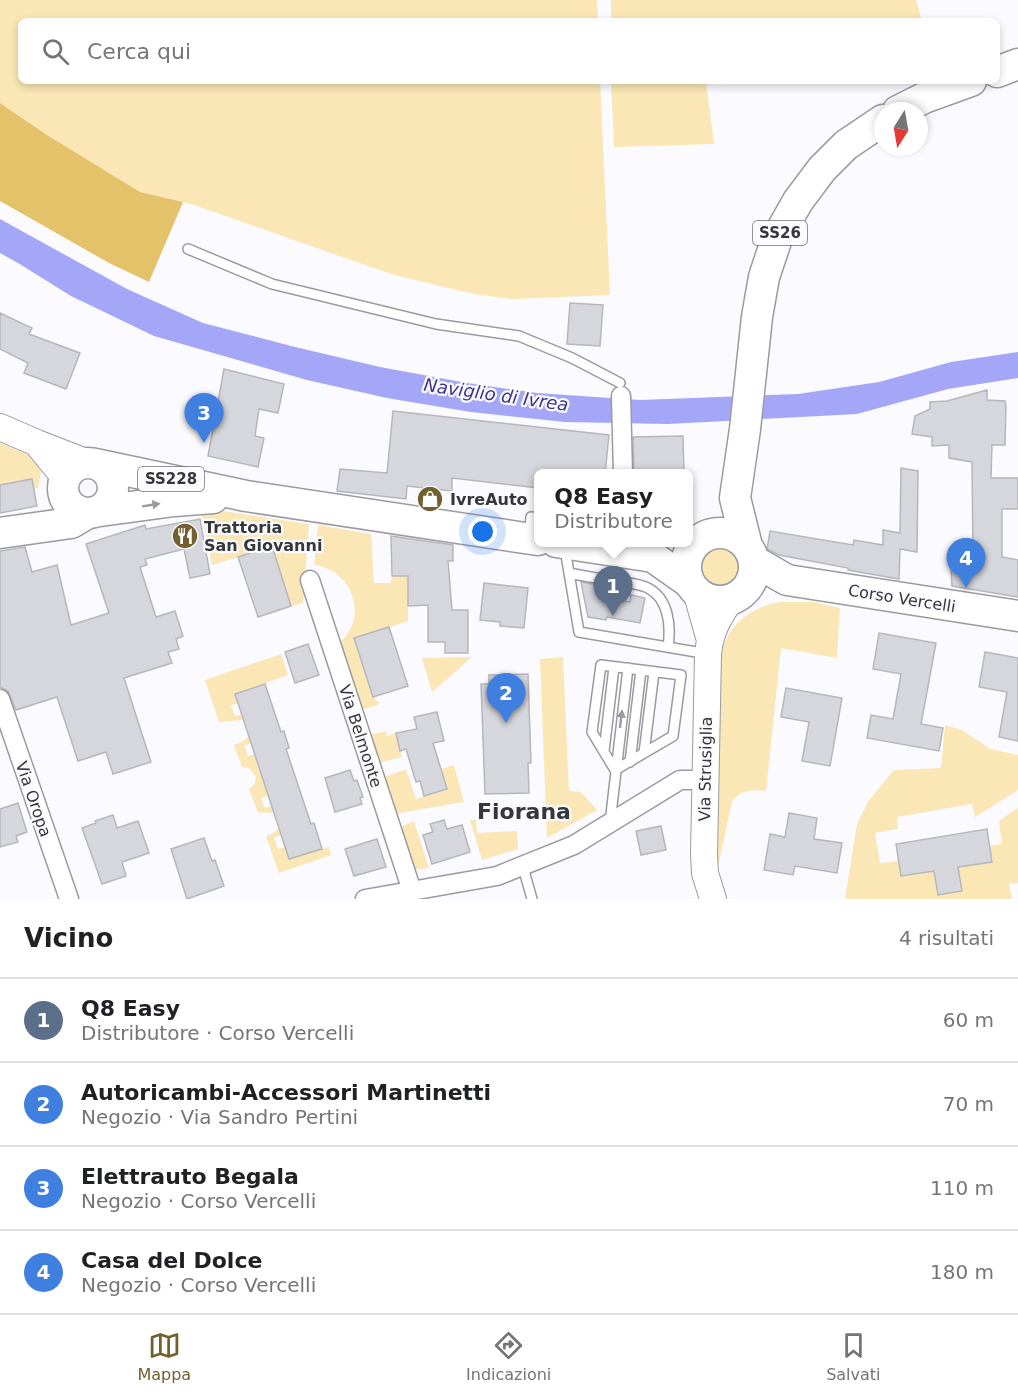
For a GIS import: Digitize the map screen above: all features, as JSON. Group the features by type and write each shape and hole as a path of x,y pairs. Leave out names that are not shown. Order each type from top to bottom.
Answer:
{"main road":[{"path":"1000,71 1018,64"},
{"path":"916,102 963,84"},
{"name":"SS26","path":"750,553 735,498 764,277 777,238 798,201 822,169 846,145 874,126"},
{"path":"0,427 93,464 108,474 113,489 108,503 101,509 90,512 79,511 71,506 64,485 37,443"},
{"path":"36,527 54,509 75,467 93,464"},
{"name":"SS228","path":"93,464 246,496 534,535"},
{"name":"SS228","path":"0,533 71,523 90,512 174,501 246,496"},
{"name":"SS26","path":"701,539 735,498"},
{"path":"719,533 728,534 740,539 750,553 754,571 751,582 735,597 715,601 705,597 693,587 686,565 691,549 701,539 719,533"},
{"name":"SS228","path":"693,541 701,539"},
{"name":"SS228","path":"584,547 622,558 693,587"},
{"name":"SS228","path":"622,558 668,547"},
{"name":"Corso Vercelli","path":"750,553 787,580"},
{"name":"Corso Vercelli","path":"735,597 787,580 1018,616"},
{"name":"Via Strusiglia","path":"693,587 708,645 704,855 705,873 713,899"},
{"name":"Via Strusiglia","path":"708,645 715,623 735,597"}],"street":[{"path":"620,389 623,469"},
{"name":"Via Belmonte","path":"310,580 412,891"},
{"name":"Via Oropa","path":"0,699 69,899"},
{"path":"365,899 497,876 523,867 574,844 680,780 705,780"}],"lane":[{"path":"188,249 272,284 436,324 519,336 572,358 620,389"},
{"path":"552,547 569,573 579,632 668,647 708,645"},
{"path":"569,573 622,558 647,588 658,596 666,610 669,622 668,647"},
{"path":"601,665 681,675 674,736 615,770 592,732 601,665"},
{"path":"604,751 614,666"},
{"path":"610,823 627,668"},
{"path":"630,762 641,670"},
{"path":"644,753 654,672"},
{"path":"523,867 532,899"}],"shaded area":[{"path":"0,0 597,0 598,18 18,18 18,84 600,84 610,295 513,299 473,294 391,274 191,204 140,192 0,103"},
{"path":"611,0 916,0 921,18 611,18"},
{"path":"611,84 706,84 714,144 614,147"},
{"path":"0,103 140,192 183,202 149,282 109,263 0,201"},
{"path":"0,443 43,461 38,488 33,489 31,479 0,485"},
{"path":"216,510 309,524 303,603 291,606 272,547 212,565 201,511"},
{"path":"318,525 371,534 374,583 391,583 392,576 408,576 408,621 354,639 373,697 380,704 361,710 339,643 348,633 354,621 355,608 347,585 338,575 327,568 314,565"},
{"path":"720,544 736,550 742,566 736,582 720,588 704,582 698,566 704,550"},
{"path":"779,602 813,602 840,608 837,658 781,648 766,791 748,791 732,801 717,873 715,666 730,632 737,624 754,611"},
{"path":"281,654 288,675 235,694 238,703 231,706 235,716 242,715 243,720 219,722 205,680"},
{"path":"472,657 432,692 422,658"},
{"path":"563,657 569,791 581,792 597,810 547,838 540,659"},
{"path":"945,725 962,730 990,749 1018,755 1018,790 975,817 972,804 897,817 898,829 875,833 880,863 899,861 934,871 938,895 962,891 958,867 989,846 1002,844 999,821 1018,808 1018,883 1009,884 1012,899 845,899 857,824 869,800 894,770 941,768"},
{"path":"386,731 387,736 396,733 402,757 379,763 369,735"},
{"path":"249,736 251,743 244,746 248,756 255,754 268,796 261,798 265,808 272,806 273,812 258,813 249,789 255,784 256,777 249,768 242,767 234,745"},
{"path":"454,765 464,802 393,814 382,780 385,777 406,769 416,799 447,790 441,769"},
{"path":"470,820 476,820 477,833 517,831 518,849 482,860"},
{"path":"414,821 429,868 412,870 399,828"},
{"path":"279,828 281,835 274,838 278,849 285,847 289,859 329,847 331,855 279,873 266,836"}],"water":[{"name":"Naviglio di Ivrea","path":"0,219 127,289 203,323 380,367 467,383 537,393 640,400 798,394 879,382 951,362 1018,352 1018,378 948,389 857,414 668,424 565,422 471,412 387,398 307,380 154,336 71,296 0,253"}],"building":[{"path":"570,303 603,305 600,346 567,344"},
{"path":"0,313 32,328 29,334 80,353 66,389 24,373 28,363 0,349"},
{"path":"224,369 284,384 278,413 259,409 255,436 264,438 258,467 208,456"},
{"path":"987,390 987,400 1005,401 1006,406 1005,445 992,445 991,478 1018,478 1018,509 1002,509 1002,557 1018,560 1018,597 952,586 950,548 973,552 972,462 949,458 949,445 932,446 932,437 912,434 915,416 930,409 930,402 947,401"},
{"path":"393,411 609,435 606,469 534,469 534,488 452,478 452,491 407,486 406,499 337,491 340,469 387,473"},
{"path":"683,436 684,469 634,469 633,437"},
{"path":"901,468 918,471 917,552 900,549 899,579 779,555 767,549 770,531 853,545 854,540 883,545 883,530 900,533"},
{"path":"32,479 37,506 0,513 0,485"},
{"path":"200,519 210,574 190,578 184,549 145,559 147,565 140,567 156,617 175,611 183,636 176,639 179,649 168,652 172,663 124,678 151,762 113,774 106,752 78,761 57,697 16,710 8,691 0,687 0,551 25,547 32,572 57,565 71,625 109,613 86,544 145,525 146,529"},
{"path":"391,536 453,545 453,561 448,561 452,610 468,610 468,653 445,653 445,642 428,642 428,605 408,606 408,576 392,576"},
{"path":"272,546 291,606 258,617 238,557"},
{"path":"581,582 603,586 605,597 630,602 631,595 645,598 640,623 607,617 606,620 588,617"},
{"path":"484,583 528,588 524,628 500,626 500,622 480,620"},
{"path":"389,627 408,686 373,697 354,638"},
{"path":"879,633 936,643 921,724 943,728 939,751 867,738 871,715 893,719 901,674 873,669"},
{"path":"308,644 319,675 295,683 285,652"},
{"path":"985,652 1018,658 1018,741 999,737 1007,692 979,687"},
{"path":"528,674 531,763 528,763 529,793 485,794 481,684 489,684 489,675"},
{"path":"265,684 281,732 284,731 289,748 286,749 311,824 314,823 322,849 289,859 235,694"},
{"path":"786,688 842,698 830,766 802,761 809,722 781,717"},
{"path":"437,712 444,741 433,743 447,789 424,796 420,781 416,782 406,749 400,751 396,733 417,729 414,717"},
{"path":"350,770 354,781 357,780 363,797 360,798 362,804 335,812 325,778"},
{"path":"18,803 27,832 16,836 18,842 0,847 0,809"},
{"path":"789,813 817,818 814,839 842,843 837,873 795,866 793,875 764,870 770,834 785,837"},
{"path":"113,815 117,828 138,821 149,853 122,862 126,876 102,884 82,828"},
{"path":"444,820 447,829 462,825 470,852 432,864 423,835 433,832 430,824"},
{"path":"661,826 666,850 641,855 636,831"},
{"path":"987,829 992,862 958,867 962,891 938,895 934,871 901,876 896,844"},
{"path":"204,838 224,886 187,899 171,849"},
{"path":"377,839 386,867 354,876 345,849"}],"place":[{"name":"Elettrauto Begala","path":"204,443"},
{"name":"IvreAuto","path":"430,499"},
{"name":"Trattoria San Giovanni","path":"185,536"},
{"name":"Casa del Dolce","path":"966,588"},
{"name":"Q8 Easy","path":"613,616"},
{"name":"Autoricambi-Accessori Martinetti","path":"506,723"}],"district":[{"name":"Fiorana","path":"524,811"}]}
